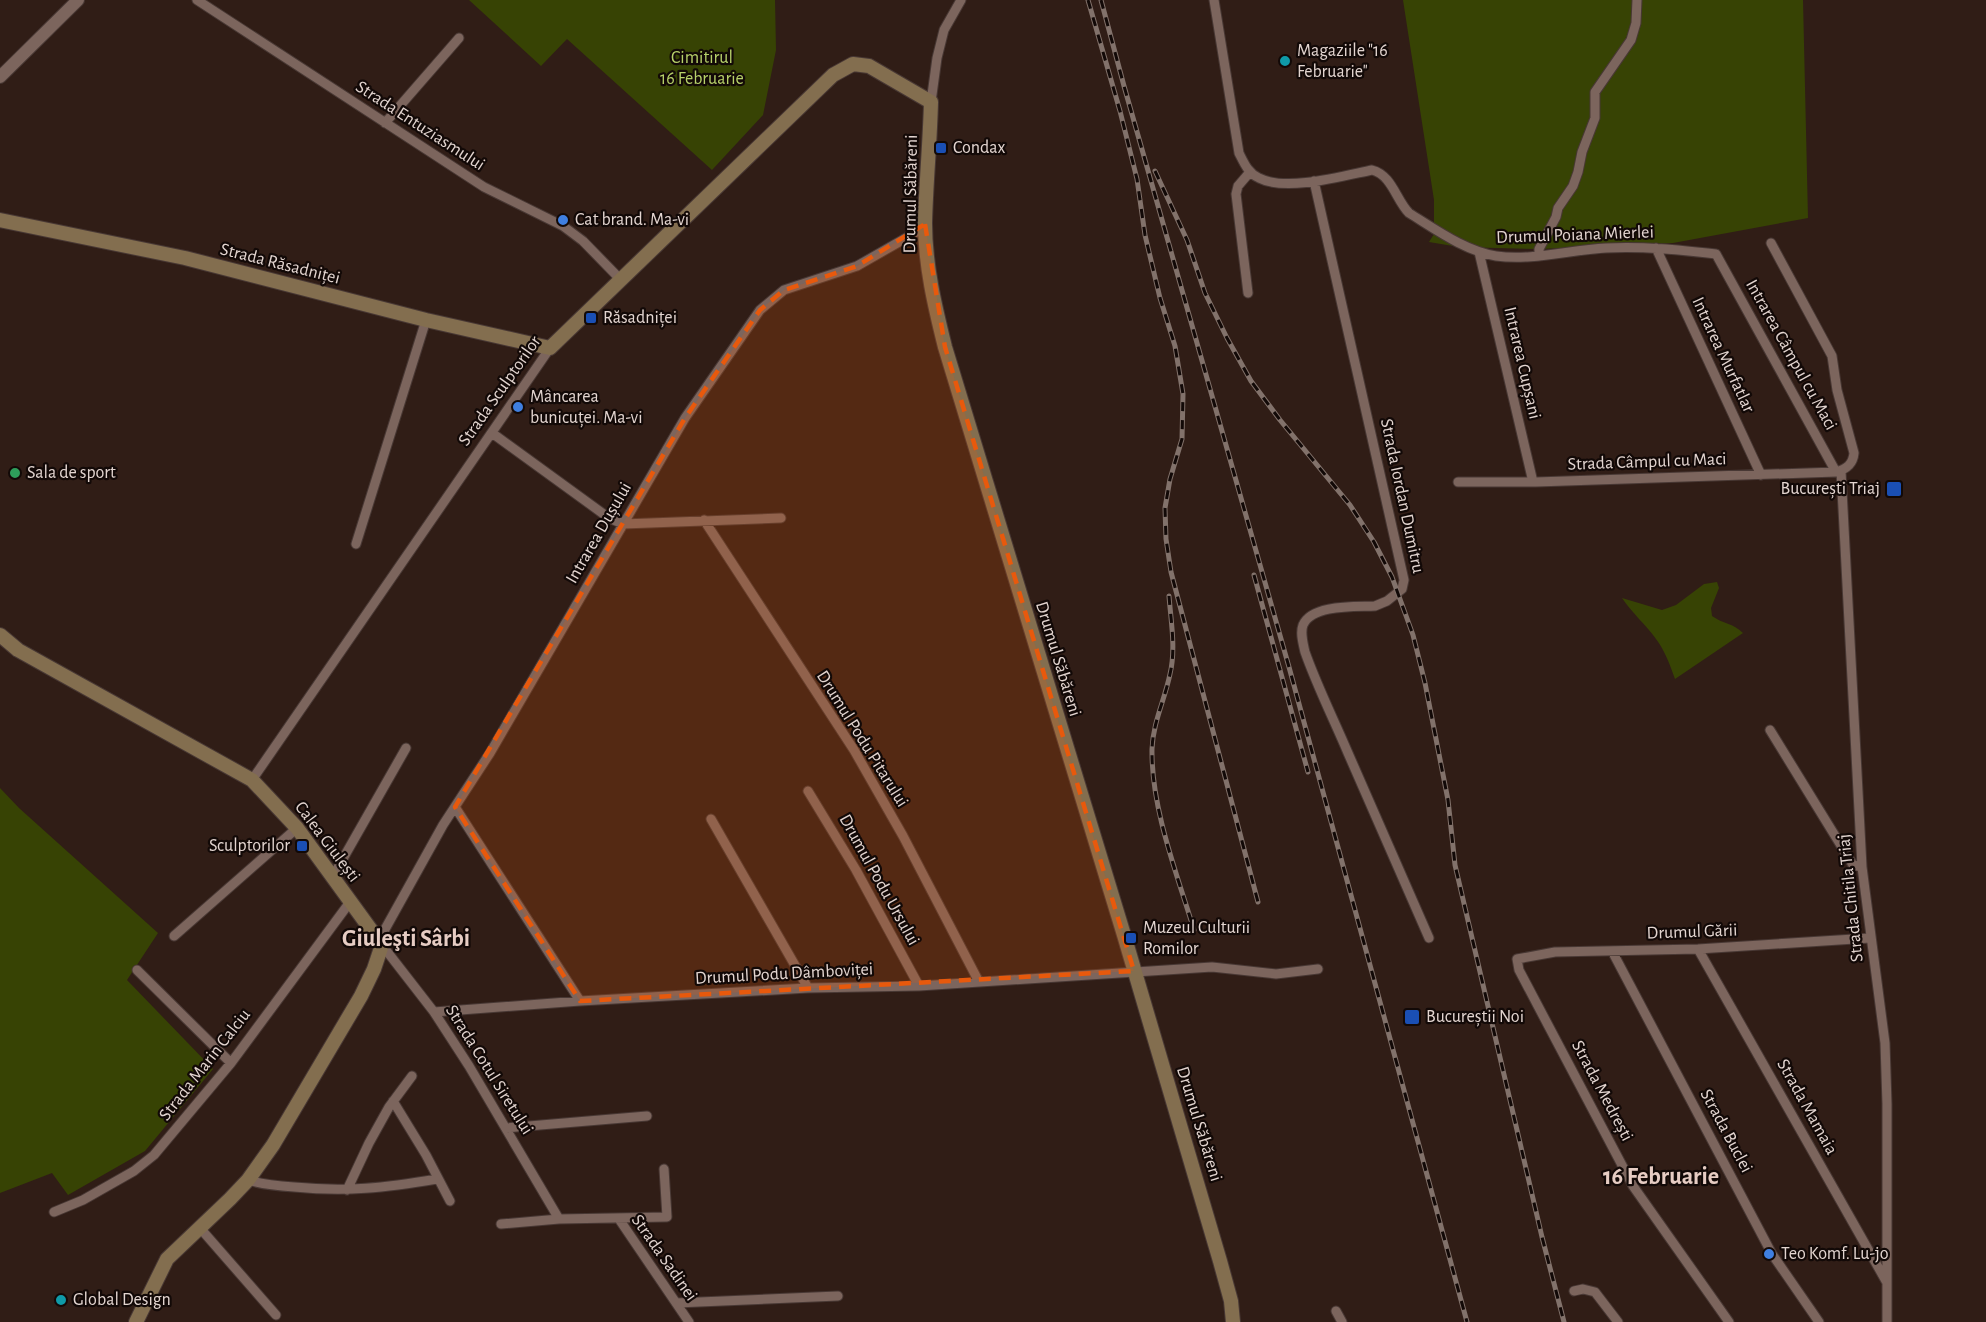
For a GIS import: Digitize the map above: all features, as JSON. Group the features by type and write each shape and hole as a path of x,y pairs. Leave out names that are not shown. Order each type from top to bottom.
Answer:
{"main road":[{"name":"Strada Sculptorilor","path":"550,348 833,75 853,64 869,66 931,102"},
{"name":"Drumul Săbăreni","path":"931,102 925,224 933,296 945,347 1220,1261 1231,1301 1233,1322"},
{"name":"Strada Răsadniței","path":"0,220 185,258 426,320 550,348"},
{"name":"Calea Giulești","path":"0,635 18,650 252,780 297,828 381,943"},
{"path":"136,1322 167,1259 248,1180 290,1118 361,996 374,969 381,943"}],"street":[{"path":"0,77 78,0"},
{"name":"Strada Entuziasmului","path":"196,0 484,187 563,226 583,240 621,280"},
{"name":"Drumul Săbăreni","path":"931,102 944,30 961,0"},
{"path":"1214,0 1239,153 1250,172 1238,186 1236,194 1248,293"},
{"path":"1539,255 1539,249 1556,217 1558,208 1573,186 1578,172 1582,152 1595,118 1595,92 1631,40 1636,23 1637,0"},
{"path":"385,123 459,38"},
{"name":"Drumul Poiana Mierlei","path":"1250,172 1275,183 1314,181 1372,170 1378,172 1389,182 1409,213 1448,237 1479,252 1496,256 1539,255 1605,248 1656,248 1716,254"},
{"name":"Strada Iordan Dumitru","path":"1314,181 1404,580 1402,589 1382,604 1318,612 1305,621 1302,637 1305,651 1325,699 1429,938"},
{"name":"Intrarea Dușului","path":"381,943 455,807 490,753 685,418 760,310 784,290 857,266 920,230 925,224"},
{"path":"1771,243 1832,356 1837,390 1854,453 1851,464 1839,472"},
{"name":"Intrarea Murfatlar","path":"1656,248 1761,475"},
{"name":"Intrarea Cupșani","path":"1479,252 1533,482"},
{"name":"Intrarea Câmpul cu Maci","path":"1716,254 1839,472"},
{"path":"356,544 426,320"},
{"name":"Strada Sculptorilor","path":"252,780 550,348"},
{"path":"492,433 609,518 623,524 781,518"},
{"name":"Strada Câmpul cu Maci","path":"1458,482 1533,482 1839,472"},
{"name":"Strada Chitila Triaj","path":"1839,472 1862,867 1870,938 1883,1015 1887,1104 1887,1322"},
{"name":"Drumul Podu Pitarului","path":"704,520 854,750 903,836 979,982"},
{"path":"1770,730 1853,865 1862,867"},
{"path":"332,878 406,748"},
{"name":"Drumul Podu Ursului","path":"808,791 856,870 919,986"},
{"path":"455,807 580,1001"},
{"path":"711,819 808,988"},
{"path":"174,936 297,828"},
{"name":"Strada Marin Calciu","path":"54,1212 83,1200 134,1171 154,1155 231,1063 350,902"},
{"name":"Drumul Gării","path":"1516,959 1549,952 1698,949 1870,938"},
{"name":"Strada Cotul Siretului","path":"381,943 434,1012 559,1219"},
{"name":"Strada Mamaia","path":"1698,949 1887,1282"},
{"name":"Strada Buclei","path":"1612,951 1772,1254 1819,1322"},
{"name":"Strada Medrești","path":"1516,959 1519,970 1633,1186 1729,1322"},
{"path":"1134,970 1212,967 1276,974 1318,969"},
{"path":"137,970 231,1063"},
{"name":"Drumul Podu Dâmboviței","path":"434,1012 808,988 919,986 1134,970"},
{"path":"347,1190 369,1143 393,1101 412,1076"},
{"path":"393,1101 426,1155 450,1201"},
{"path":"506,1128 647,1116"},
{"path":"619,1219 667,1217 664,1169"},
{"path":"248,1180 274,1186 347,1190 386,1188 437,1179"},
{"name":"Strada Sadinei","path":"501,1224 559,1219 619,1219 689,1322"},
{"path":"200,1227 276,1315"},
{"path":"1574,1291 1583,1289 1595,1292 1618,1322"},
{"path":"676,1303 838,1296"},
{"path":"1336,1311 1342,1322"}],"highlighted area":[{"path":"925,224 945,347 1134,971 580,1001 455,807 685,418 760,310 784,290 857,266"}],"green space":[{"name":"Cimitirul 16 Februarie","path":"469,0 775,0 776,50 763,115 712,170 567,39 541,66"},
{"path":"1403,0 1803,0 1808,218 1673,243 1539,249 1459,247 1429,242 1434,234 1434,200"},
{"path":"1717,582 1719,588 1711,608 1712,616 1743,633 1675,679 1659,644 1622,598 1662,610 1676,605 1704,584"},
{"path":"0,788 19,808 158,933 127,980 213,1069 145,1151 68,1195 52,1173 0,1193"}],"railway":[{"path":"1088,0 1137,179 1145,235 1160,298 1175,346 1183,394 1182,439 1170,479 1165,508 1166,539 1171,572 1258,902"},
{"path":"1101,0 1289,667 1467,1322"},
{"path":"1155,171 1187,240 1205,293 1227,338 1251,381 1350,505 1374,542 1392,577 1413,635 1448,800 1455,865 1564,1322"},
{"path":"1254,575 1308,772"},
{"path":"1169,596 1173,655 1153,739 1153,771 1166,841 1194,930"}],"place":[{"name":"Magaziile \"16 Februarie\"","path":"1285,61"},
{"name":"Condax","path":"941,148"},
{"name":"Cat brand. Ma-vi","path":"563,220"},
{"name":"Răsadniței","path":"591,318"},
{"name":"Mâncarea bunicuței. Ma-vi","path":"518,407"},
{"name":"Sala de sport","path":"15,473"},
{"name":"București Triaj","path":"1894,489"},
{"name":"Sculptorilor","path":"302,846"},
{"name":"Muzeul Culturii Romilor","path":"1131,938"},
{"name":"Bucureștii Noi","path":"1412,1017"},
{"name":"Teo Komf. Lu-jo","path":"1769,1254"},
{"name":"Global Design","path":"61,1300"}],"district":[{"name":"Giuleşti Sârbi","path":"406,939"},
{"name":"16 Februarie","path":"1661,1177"}]}
